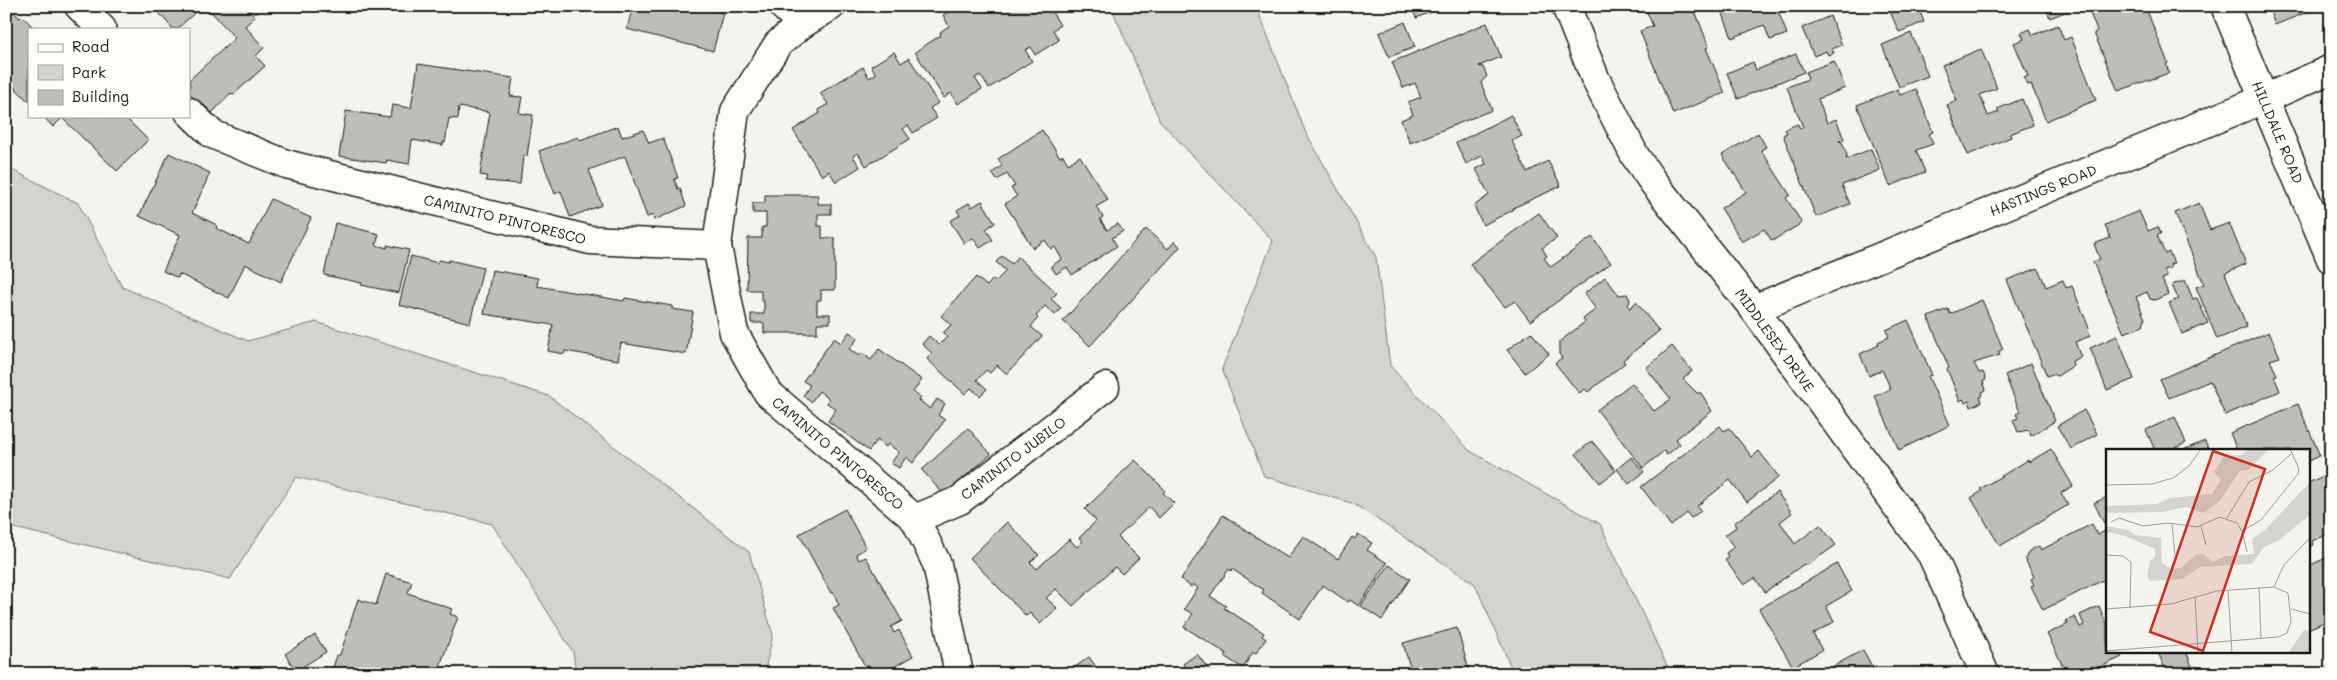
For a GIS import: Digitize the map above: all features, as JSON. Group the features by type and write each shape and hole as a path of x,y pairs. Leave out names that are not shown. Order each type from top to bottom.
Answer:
{"street":[{"path":"79,6 101,28"},
{"path":"717,246 735,111 778,44 793,15 831,6"},
{"name":"MIDDLESEX DRIVE","path":"1566,6 1595,78 1636,156 1653,182 1754,309 1932,556 1985,674"},
{"name":"HILLDALE ROAD","path":"2226,6 2331,259"},
{"name":"HASTINGS ROAD","path":"1754,309 2264,99 2331,69"},
{"name":"CAMINITO PINTORESCO","path":"190,113 212,134 286,164 590,240 717,246 734,333 768,393 915,519 937,564 959,674"},
{"name":"CAMINITO JUBILO","path":"915,519 960,500 1105,387"}],"green space":[{"path":"1111,6 1256,6 1305,131 1376,257 1390,366 1470,451 1600,524 1671,674 1514,674 1475,584 1354,504 1264,476 1222,369 1273,241 1160,121"},
{"path":"6,167 78,203 122,287 248,341 316,322 549,396 749,552 773,635 764,674 576,674 573,652 492,524 296,477 230,579 10,527 6,519"}],"building":[{"path":"6,6 20,18 22,16 34,28 28,28 28,101 6,79 6,69 10,65 6,61"},
{"path":"153,6 202,6 178,28 172,28"},
{"path":"206,6 246,6 255,17 245,26 264,48 256,56 265,66 233,95 231,93 212,113 200,101 198,103 190,94 190,79 235,38"},
{"path":"633,6 697,6 723,13 713,51 627,29"},
{"path":"956,6 1048,6 1060,25 1053,30 1059,40 1035,55 1031,47 1025,50 1032,61 989,88 980,75 975,78 982,89 958,104 951,93 944,98 915,52 941,35 940,32 949,26 943,15"},
{"path":"1400,6 1445,6 1416,18 1412,8 1402,11"},
{"path":"1654,6 1693,6 1709,47 1706,48 1725,93 1673,114 1640,31 1653,26 1646,10"},
{"path":"1720,6 1776,6 1787,34 1770,40 1764,25 1732,38"},
{"path":"1820,6 1836,6 1822,12"},
{"path":"1918,6 1924,22 1899,32 1888,7"},
{"path":"2045,6 2074,6 2075,8 2050,18"},
{"path":"2105,6 2114,6 2116,10 2126,6 2145,6 2168,63 2166,64 2169,73 2118,91 2094,33 2097,31 2090,13"},
{"path":"2268,6 2322,6 2275,25"},
{"path":"1830,16 1842,45 1832,49 1834,53 1828,55 1826,51 1814,56 1802,28"},
{"path":"1405,22 1415,47 1389,57 1379,33"},
{"path":"1487,23 1501,57 1479,66 1483,67 1487,76 1481,83 1492,110 1410,143 1401,120 1413,115 1408,102 1421,97 1415,83 1403,88 1392,62"},
{"path":"2058,25 2064,40 2071,37 2096,100 2046,121 2031,84 2027,85 2024,78 2028,76 2014,43 2024,39 2021,33 2030,29 2033,35"},
{"path":"1911,33 1928,76 1899,87 1882,45"},
{"path":"1981,49 1997,88 1980,95 1988,116 1999,112 1997,109 2022,99 2033,125 2010,134 2011,137 1968,155 1947,105 1957,101 1942,65"},
{"path":"894,52 901,63 909,58 938,103 930,108 937,118 913,133 908,125 903,129 910,139 866,166 858,153 853,156 860,167 836,182 829,171 822,176 793,130 820,113 818,110 828,104 820,93 863,67 869,78 876,74 871,66"},
{"path":"1796,54 1804,72 1738,99 1727,73 1753,62 1756,70"},
{"path":"1834,61 1845,88 1818,99 1827,123 1836,119 1844,139 1839,141 1842,142 1847,155 1846,159 1871,149 1880,170 1842,185 1850,204 1816,217 1783,135 1787,133 1785,129 1798,124 1800,129 1803,127 1787,87 1808,79 1806,72"},
{"path":"418,64 513,78 510,96 522,97 519,113 533,115 527,156 523,156 520,184 486,181 487,176 480,175 490,112 459,107 458,119 449,118 445,143 443,142 443,145 412,140 409,164 387,160 386,163 339,156 346,111 390,117 392,105 411,108"},
{"path":"1898,89 1900,95 1916,89 1933,132 1929,134 1933,144 1916,150 1925,172 1890,186 1857,105"},
{"path":"1511,115 1522,136 1512,141 1527,172 1548,161 1561,186 1513,208 1513,210 1483,225 1474,206 1489,195 1476,169 1486,164 1482,156 1466,164 1456,143"},
{"path":"45,118 62,118 53,127"},
{"path":"62,118 122,118 125,121 127,119 148,140 117,171"},
{"path":"618,126 622,137 643,130 649,143 663,138 678,178 674,179 678,189 680,188 686,206 654,220 653,215 647,217 625,156 589,170 602,205 570,217 561,191 555,194 539,151 578,137 580,140"},
{"path":"1042,130 1060,157 1063,155 1068,164 1080,156 1108,200 1096,207 1103,217 1100,219 1107,230 1118,224 1123,231 1112,238 1117,246 1072,275 1067,267 1056,274 1051,266 1062,259 1055,247 1051,249 1045,240 1033,248 1005,204 1017,196 1011,188 1015,186 1007,174 997,180 992,173 1002,166 998,159"},
{"path":"1758,133 1766,147 1761,150 1790,195 1786,198 1802,223 1772,241 1764,229 1742,242 1721,208 1746,192 1722,155"},
{"path":"169,153 210,173 192,213 217,225 216,228 249,244 271,199 311,218 281,282 245,264 229,298 179,274 178,278 163,271 180,235 139,216"},
{"path":"765,195 818,195 818,204 831,204 831,214 818,214 818,226 822,226 822,238 835,238 835,290 821,290 821,300 817,300 817,314 830,314 830,323 817,323 817,333 764,333 764,323 751,323 751,314 764,314 764,301 761,301 761,290 747,290 748,238 762,238 762,227 766,227 766,213 753,213 753,203 765,203"},
{"path":"982,201 995,223 986,229 993,240 980,248 973,238 964,243 950,221 960,215 957,210 969,203 972,207"},
{"path":"2199,203 2210,230 2229,223 2246,264 2225,273 2247,327 2217,339 2196,287 2204,284 2175,213"},
{"path":"2139,211 2148,231 2158,227 2161,234 2157,235 2165,254 2169,252 2174,263 2170,264 2171,268 2164,270 2167,277 2162,279 2168,294 2155,300 2150,299 2147,292 2136,297 2145,319 2143,326 2124,333 2093,262 2100,259 2094,244 2110,238 2105,225"},
{"path":"1539,213 1557,238 1542,248 1547,256 1544,258 1551,267 1592,237 1611,263 1530,321 1515,301 1505,307 1470,264"},
{"path":"335,223 379,234 376,245 387,248 387,245 409,250 399,293 324,275"},
{"path":"1146,229 1168,249 1175,241 1180,247 1090,346 1063,321"},
{"path":"411,256 438,263 439,260 449,262 449,260 483,268 470,323 399,305"},
{"path":"1002,256 1012,264 1018,257 1057,293 1051,299 1061,308 1055,315 1045,306 1036,316 1038,318 1031,327 1042,336 1007,374 997,365 990,373 986,370 977,380 987,389 980,396 971,388 965,394 927,359 932,353 922,344 929,336 939,345 947,337 943,333 951,325 941,316 976,277 987,286 993,279 996,281 1006,271 996,262"},
{"path":"2038,268 2046,287 2063,280 2066,288 2072,286 2089,328 2087,329 2090,336 2075,342 2081,357 2072,361 2073,366 2057,376 2052,374 2047,376 2007,280"},
{"path":"492,270 538,278 537,286 624,301 625,298 672,306 672,309 693,312 686,354 621,343 618,360 565,351 564,354 548,351 553,325 484,314"},
{"path":"1605,277 1619,295 1627,294 1630,300 1628,306 1630,308 1636,302 1659,331 1623,360 1625,363 1588,392 1585,389 1579,393 1555,363 1562,358 1559,354 1559,342 1585,322 1583,319 1596,309 1584,294"},
{"path":"2185,280 2193,299 2197,298 2208,323 2182,334 2169,303 2178,299 2172,285"},
{"path":"1982,300 2003,349 1998,352 2000,355 1974,363 1979,373 1983,372 1986,380 1983,381 1986,390 1982,392 1983,395 1980,397 1982,402 1971,407 1969,401 1965,403 1963,399 1960,401 1928,317 1948,309 1950,314"},
{"path":"1908,320 1932,375 1928,376 1950,425 1899,450 1875,396 1891,389 1882,370 1869,376 1860,354 1879,345 1878,342 1889,337 1886,330"},
{"path":"849,332 858,338 849,349 859,356 862,353 871,360 879,349 922,380 913,392 921,398 919,400 930,409 937,399 945,404 938,415 945,420 913,463 906,457 899,468 891,463 899,452 888,444 886,447 877,440 869,451 828,421 836,409 827,403 829,399 819,391 811,402 803,396 810,385 803,381 834,338 841,343"},
{"path":"1531,332 1549,354 1525,373 1507,350"},
{"path":"2269,332 2280,357 2270,360 2277,375 2274,376 2280,391 2225,415 2210,381 2169,398 2160,379"},
{"path":"2117,336 2134,379 2107,390 2090,348"},
{"path":"1672,346 1692,371 1683,379 1697,393 1701,393 1712,411 1676,439 1680,444 1667,455 1664,451 1643,468 1597,410 1632,383 1654,411 1671,399 1646,368"},
{"path":"2031,363 2055,421 2031,436 2029,430 2018,432 2013,420 2018,418 2016,414 2020,412 2005,375"},
{"path":"2298,404 2320,456 2310,460 2310,449 2237,449 2230,433"},
{"path":"2084,410 2097,434 2071,449 2057,426"},
{"path":"2175,417 2186,443 2173,449 2155,449 2146,430"},
{"path":"1720,426 1724,431 1729,428 1752,457 1759,451 1779,477 1747,502 1730,480 1697,506 1701,511 1691,518 1687,513 1671,526 1641,487"},
{"path":"968,428 991,454 944,495 922,470"},
{"path":"1592,441 1616,471 1600,483 1576,454"},
{"path":"2205,441 2209,449 2185,449"},
{"path":"2051,449 2073,486 2061,493 2068,505 2000,546 1971,498 1982,491 1980,489 2028,460 2029,462"},
{"path":"1631,457 1644,472 1629,484 1617,469"},
{"path":"1135,460 1165,490 1163,493 1174,503 1159,518 1149,507 1118,537 1139,558 1122,574 1115,567 1073,606 1056,589 1046,598 1057,608 1040,624 1030,613 1026,616 970,558 1007,522 1039,555 1030,562 1037,569 1069,539 1077,547 1083,541 1079,538 1096,521 1085,509"},
{"path":"2328,474 2331,480 2331,533 2312,541 2313,545 2310,546 2310,482"},
{"path":"1777,492 1792,513 1780,522 1795,544 1820,525 1836,545 1806,566 1804,564 1765,592 1755,578 1744,585 1725,560 1729,558 1726,553 1734,547 1725,535 1736,527 1734,523"},
{"path":"2106,497 2106,522 2104,523 2094,503"},
{"path":"845,509 866,548 856,554 859,560 866,557 902,621 891,627 894,633 899,630 913,656 881,674 872,674 867,665 865,666 833,608 839,605 833,592 831,593 799,534"},
{"path":"1223,515 1288,558 1303,536 1338,559 1352,537 1355,539 1358,534 1372,543 1367,550 1387,563 1359,606 1350,600 1348,602 1323,585 1300,619 1262,593 1264,590 1232,569 1231,571 1229,569 1210,596 1226,606 1224,608 1264,633 1262,636 1266,639 1256,653 1253,652 1243,668 1225,657 1227,654 1184,627 1193,614 1184,609 1198,588 1193,584 1191,587 1181,579"},
{"path":"2092,524 2097,535 2106,530 2106,578 2043,610 2031,586 2034,585 2031,579 2034,577 2025,559 2029,551 2039,546 2041,550"},
{"path":"2331,556 2331,619 2310,628 2310,565"},
{"path":"1837,564 1852,591 1826,606 1834,622 1813,634 1822,650 1793,667 1759,609"},
{"path":"1389,565 1410,579 1382,620 1361,606"},
{"path":"386,574 412,582 408,593 452,609 450,614 458,617 437,674 331,674 337,655 340,655 358,599 376,605"},
{"path":"2099,606 2106,623 2106,652 2120,652 2122,657 2085,674 2075,674 2073,669 2066,672 2047,634 2068,624 2066,621 2075,617 2080,627 2084,625 2080,615"},
{"path":"1457,628 1470,674 1412,674 1403,643"},
{"path":"315,635 326,652 296,671 285,654"},
{"path":"1863,650 1876,674 1819,674"},
{"path":"2158,652 2186,652 2194,672 2167,674"},
{"path":"1197,654 1212,674 1190,674 1183,664"},
{"path":"1089,657 1101,674 1066,674"},
{"path":"2331,661 2331,674 2330,674 2326,668"},
{"path":"6,670 21,674 6,674"}]}
